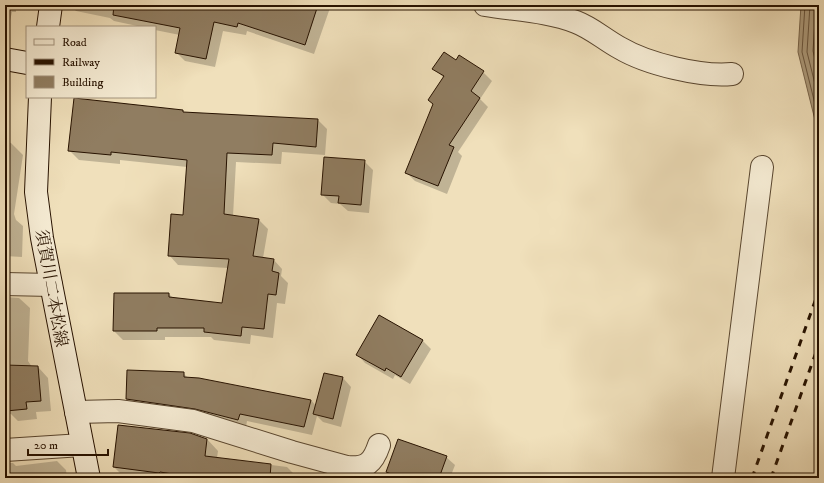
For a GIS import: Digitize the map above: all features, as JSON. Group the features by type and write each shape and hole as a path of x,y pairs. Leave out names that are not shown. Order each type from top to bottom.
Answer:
{"street":[{"path":"48,26 51,5"},
{"path":"486,5 546,14 575,22 591,29 622,49 649,61 714,75 732,74"},
{"path":"5,59 26,63"},
{"name":"須賀川二本松線","path":"40,98 36,192 51,285 89,478"},
{"path":"722,478 762,167"},
{"path":"5,284 51,285"},
{"path":"76,412 118,411 193,421 292,452 351,468 366,465 375,458 379,445"},
{"path":"5,450 82,445"}],"water":[{"path":"801,5 819,5 819,136 798,52"}],"building":[{"path":"114,5 318,5 305,45 238,23 237,27 214,22 206,59 175,53 180,28 113,15"},
{"path":"444,52 456,60 459,55 484,71 471,91 480,98 449,145 454,147 438,186 405,173 433,104 428,100 444,76 432,69"},
{"path":"74,98 183,110 183,112 318,119 316,147 273,143 272,155 227,153 224,214 259,219 253,256 274,259 272,271 279,273 276,295 268,294 264,329 242,327 241,336 204,332 204,328 157,328 157,331 113,331 114,293 169,293 169,297 222,303 229,259 168,256 171,214 183,215 187,160 111,152 111,155 68,151"},
{"path":"324,157 365,160 361,205 338,203 339,196 321,195"},
{"path":"379,315 423,340 401,377 386,368 385,371 356,355"},
{"path":"5,365 38,366 41,401 26,402 27,409 6,411"},
{"path":"127,370 184,372 184,377 199,378 311,400 304,427 240,414 238,420 195,409 126,399"},
{"path":"324,373 343,377 333,419 313,414"},
{"path":"118,425 190,433 207,439 205,456 271,464 270,478 197,478 113,467"},
{"path":"398,439 447,456 439,478 402,478 386,472"}],"railway":[{"path":"752,478 819,290"},
{"path":"771,478 819,344"}]}
